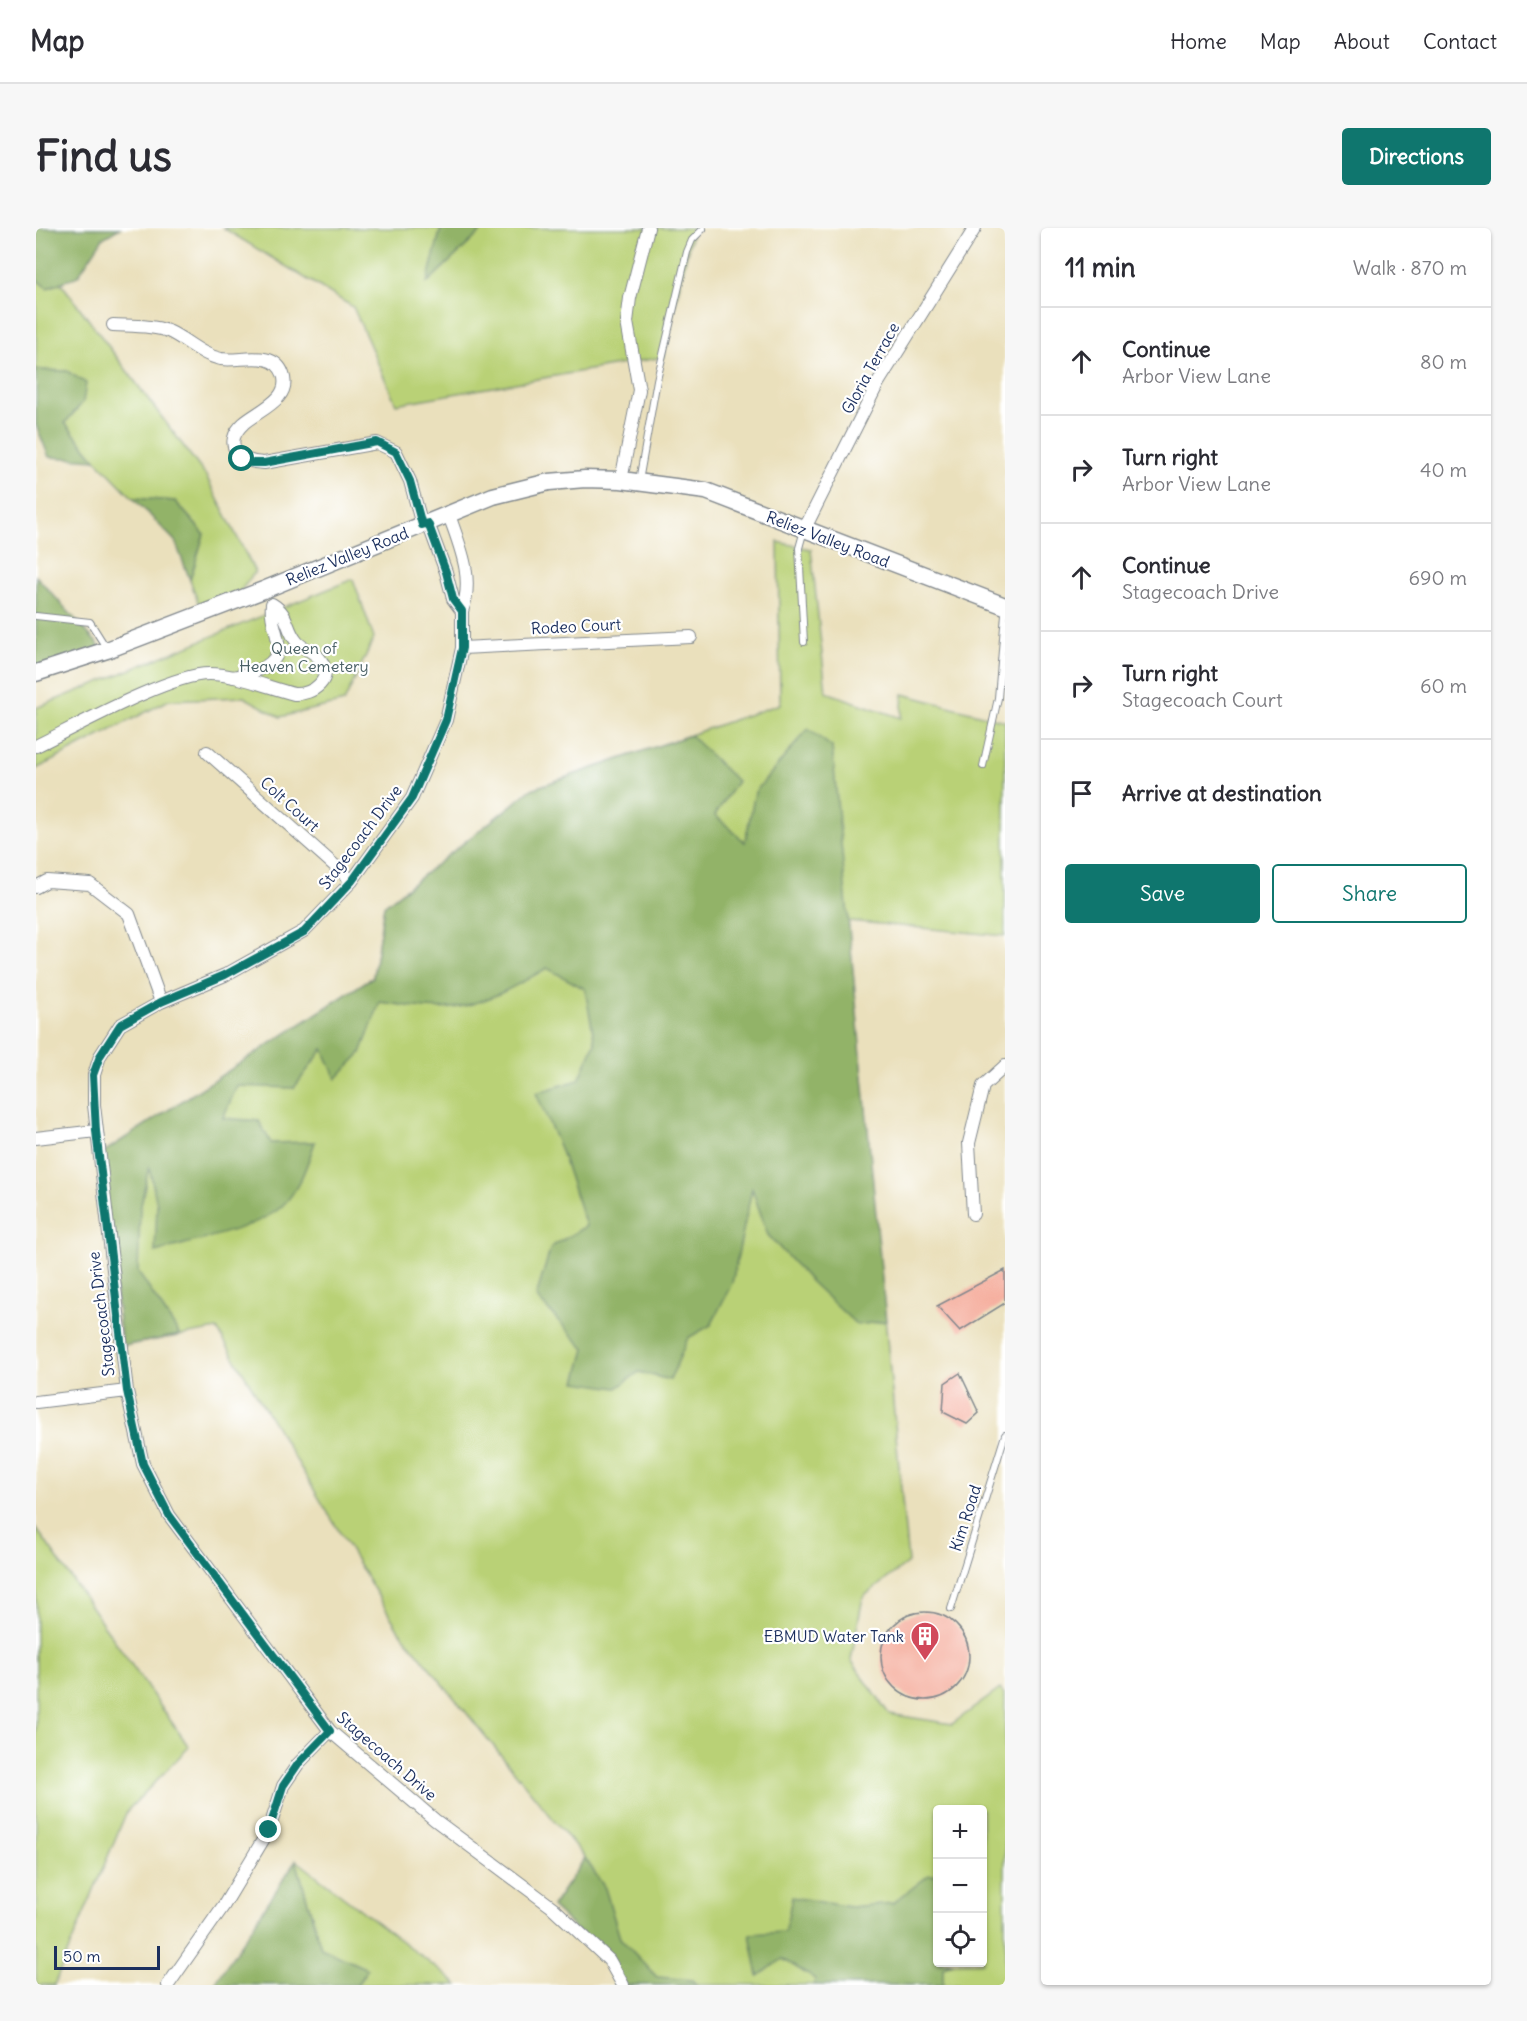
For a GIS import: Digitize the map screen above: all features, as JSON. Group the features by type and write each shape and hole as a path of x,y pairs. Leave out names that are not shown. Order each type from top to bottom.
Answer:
{"main road":[{"name":"Reliez Valley Road","path":"36,673 269,596 448,512 493,496 549,482 621,480 706,491 1005,606"}],"street":[{"path":"621,480 639,390 628,314 648,228"},
{"name":"Gloria Terrace","path":"804,530 878,383 975,228"},
{"name":"Stagecoach Drive","path":"113,325 167,331 220,359 265,358 280,366 285,379 284,390 270,406 243,424 235,435 236,453 250,463 264,463 377,442 396,452 446,572 453,599 462,611"},
{"name":"Stagecoach Drive","path":"448,512 466,567 468,593 462,611 462,648 446,720 412,798 352,881 304,932 225,975 161,1002 120,1025 100,1056 93,1075 96,1131 127,1391 143,1464 169,1515 330,1731 435,1820 552,1907 609,1960 623,1985"},
{"path":"446,572 466,567"},
{"path":"36,746 142,696 195,675 233,677 294,694 311,693 323,679 324,669 321,660 298,644 283,611 269,596"},
{"path":"233,677 261,669 271,663 278,651 270,616 269,596"},
{"name":"Rodeo Court","path":"462,648 691,637"},
{"path":"278,651 298,644"},
{"name":"Colt Court","path":"207,752 352,881"},
{"path":"36,887 47,881 90,884 129,914 161,1002"},
{"path":"973,1214 969,1143 983,1086 1005,1066"},
{"path":"36,1138 96,1131"},
{"path":"36,1402 127,1391"},
{"path":"168,1985 224,1905 269,1830 283,1786 298,1764 330,1731"}],"lane":[{"path":"639,482 657,380 687,252 692,240 703,229"},
{"path":"804,530 799,548 804,642"},
{"path":"983,766 998,698 1005,614"},
{"path":"36,616 90,622 107,650"},
{"name":"Kim Road","path":"951,1609 1005,1436"}],"green space":[{"path":"36,228 120,228 103,238 78,276 47,288 36,279"},
{"path":"223,228 441,228 428,282 485,228 693,228 663,357 396,404 353,307"},
{"path":"441,228 485,228 427,283"},
{"path":"36,279 47,288 61,283 206,476 255,572 233,601 202,613 190,580 204,534 175,501 133,498 96,460 65,423 83,402 67,371 36,370"},
{"path":"36,370 67,371 86,383 83,402 65,423 96,460 49,457 36,425"},
{"path":"133,498 175,501 204,534 190,580 175,541"},
{"path":"778,542 811,549 826,692 901,718 903,694 1005,721 1005,936 848,921 908,1563 863,1597 851,1660 889,1714 952,1724 1000,1689 1005,1695 1005,1985 623,1985 609,1960 552,1907 585,1858 398,1629 217,1329 122,1346 99,1155 373,977 384,906 532,789 780,704"},
{"path":"36,576 104,651 36,673"},
{"name":"Queen of Heaven Cemetery","path":"353,579 374,638 344,702 280,717 244,697 169,700 36,769 36,708"},
{"path":"808,729 832,747 886,1321 857,1325 810,1281 768,1235 752,1189 732,1283 711,1325 688,1338 670,1380 639,1372 617,1388 576,1382 585,1349 536,1297 551,1247 586,1226 560,1148 536,1093 579,1080 595,1043 585,989 547,968 494,996 459,1007 430,1008 380,1002 361,1053 336,1079 323,1049 294,1088 237,1086 223,1118 259,1121 271,1143 315,1142 302,1177 287,1201 270,1215 239,1228 155,1252 157,1205 149,1166 140,1210 138,1272 180,1335 122,1346 99,1155 373,977 384,906 532,789 690,735 737,781 715,815 745,842 755,792"},
{"path":"36,1528 189,1747 127,1811 54,1985 36,1985"},
{"path":"585,1858 605,1888 620,1938 657,1977 692,1980 697,1985 623,1985 609,1960 552,1907"},
{"path":"296,1860 458,1985 357,1985 367,1969 321,1949"},
{"path":"296,1860 321,1948 367,1969 357,1985 214,1985"},
{"path":"929,1875 933,1875 933,1967 945,1967 943,1985 814,1985 815,1979 783,1959 758,1976 750,1934 785,1932 792,1897 850,1907 893,1903"}],"building":[{"path":"1005,1270 1005,1303 960,1331 937,1306"},
{"path":"960,1373 979,1413 967,1424 943,1412 945,1383"},
{"name":"EBMUD Water Tank","path":"925,1612 942,1615 956,1625 966,1639 969,1656 966,1673 956,1687 942,1697 925,1700 908,1697 894,1687 884,1673 881,1656 884,1639 894,1625 908,1615"}],"place":[{"name":"EBMUD Water Tank","path":"925,1662"}],"route":[{"path":"242,459 250,463 264,463 377,442 396,452 410,481 422,525 428,523 453,599 462,611 462,648 446,720 412,798 352,881 304,932 225,975 161,1002 120,1025 107,1042 93,1075 96,1131 127,1391 143,1464 169,1515 330,1731 298,1764 283,1786 269,1830"}]}
